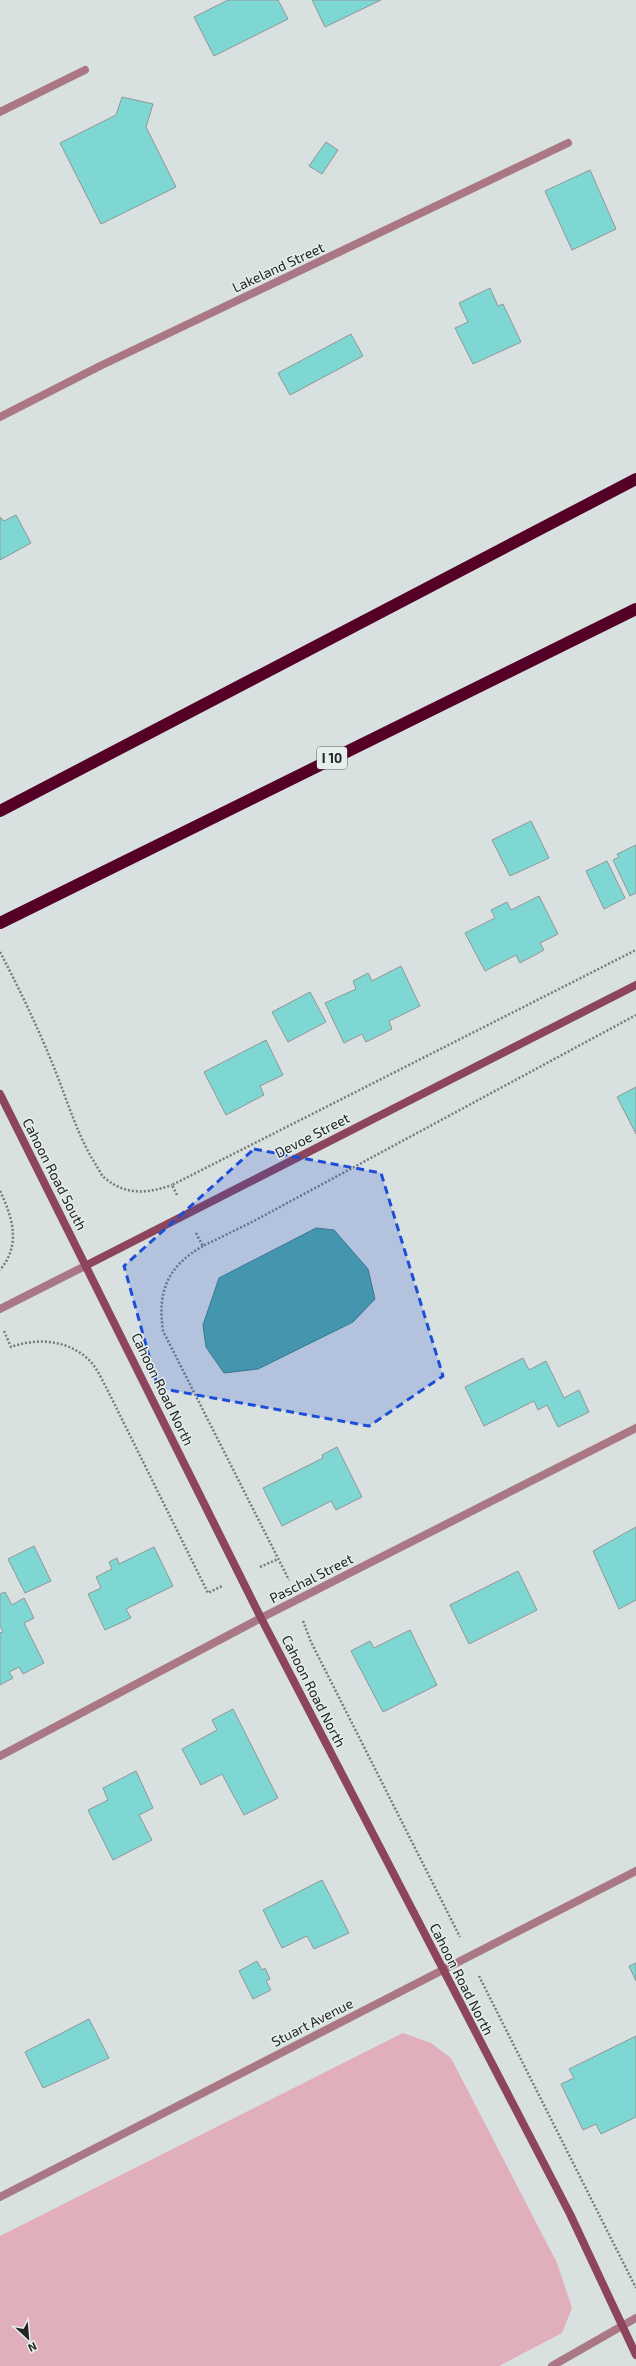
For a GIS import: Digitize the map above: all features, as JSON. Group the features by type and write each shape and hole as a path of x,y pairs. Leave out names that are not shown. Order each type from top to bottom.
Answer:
{"highway":[{"path":"0,811 636,479"},
{"name":"I 10","path":"0,922 636,608"}],"main road":[{"name":"Devoe Street","path":"86,1265 636,985"},
{"name":"Cahoon Road South","path":"0,1094 86,1265"},
{"name":"Cahoon Road North","path":"86,1265 241,1577"},
{"path":"241,1577 261,1618"},
{"name":"Cahoon Road North","path":"261,1618 570,2214 636,2354"}],"street":[{"path":"0,112 85,70"},
{"name":"Lakeland Street","path":"0,417 100,366 568,143"},
{"name":"Devoe Street","path":"0,1309 86,1265"},
{"name":"Paschal Street","path":"0,1756 261,1618 636,1428"},
{"name":"Stuart Avenue","path":"0,2197 469,1955 636,1871"},
{"path":"552,2366 636,2318"}],"path":[{"path":"0,952 55,1070 70,1114 89,1154 104,1178 116,1186 135,1191 152,1192 172,1185"},
{"path":"0,1191 10,1211 14,1237 11,1252 0,1270"},
{"path":"203,1246 189,1254 173,1271 164,1288 160,1309 163,1330 278,1559 296,1601 311,1642 636,2288"},
{"path":"3,1327 11,1347 22,1343 42,1341 60,1344 78,1351 92,1363 108,1391 208,1593 278,1559"}],"highlighted area":[{"path":"254,1149 381,1173 443,1376 369,1426 158,1388 124,1266"}],"shaded area":[{"path":"403,2033 431,2043 451,2058 557,2263 572,2308 562,2333 499,2366 0,2366 0,2236"}],"water":[{"path":"316,1228 334,1230 368,1269 375,1299 353,1322 258,1369 224,1373 206,1347 203,1325 219,1278"}],"building":[{"path":"228,0 278,0 288,19 214,56 194,17"},
{"path":"312,0 381,0 325,27"},
{"path":"122,97 153,104 146,127 176,187 101,224 60,143 116,115"},
{"path":"326,142 338,150 322,174 309,166"},
{"path":"590,170 616,229 572,250 545,191"},
{"path":"490,288 498,306 503,304 521,342 473,364 455,328 468,322 459,303"},
{"path":"351,334 363,356 290,395 278,373"},
{"path":"16,515 31,543 0,560 0,517 4,521"},
{"path":"531,821 549,858 510,876 492,840"},
{"path":"636,845 636,893 630,896 613,860 619,857 617,854"},
{"path":"607,861 625,898 604,909 586,871"},
{"path":"539,896 558,934 540,943 544,950 520,963 516,955 485,971 465,933 495,918 491,910 507,902 511,910"},
{"path":"401,966 420,1006 389,1021 392,1029 366,1042 362,1034 344,1043 325,1003 356,989 353,981 368,973 372,981"},
{"path":"310,992 326,1022 288,1042 272,1012"},
{"path":"266,1040 283,1075 260,1086 264,1095 226,1115 204,1072"},
{"path":"636,1087 636,1134 617,1097"},
{"path":"523,1358 529,1370 546,1361 564,1398 579,1390 589,1412 558,1427 547,1405 538,1410 534,1401 484,1426 465,1387"},
{"path":"337,1447 362,1497 336,1510 331,1501 282,1526 263,1488 323,1458 322,1455"},
{"path":"636,1527 636,1600 619,1609 593,1551"},
{"path":"34,1546 51,1581 25,1593 8,1559"},
{"path":"154,1547 173,1586 126,1609 131,1618 105,1630 88,1594 101,1588 96,1577 112,1569 109,1562 117,1558 119,1564"},
{"path":"518,1571 537,1610 469,1644 450,1605"},
{"path":"5,1592 12,1605 24,1598 34,1618 24,1623 44,1663 23,1674 19,1667 9,1672 13,1678 0,1685 0,1633 3,1632 0,1626 0,1594"},
{"path":"410,1630 437,1685 383,1712 351,1651 370,1641 374,1648"},
{"path":"233,1709 278,1798 244,1815 222,1774 201,1785 182,1749 217,1730 212,1720"},
{"path":"136,1771 153,1808 139,1815 152,1840 113,1860 88,1810 108,1800 103,1788"},
{"path":"322,1880 349,1933 314,1949 307,1936 282,1948 263,1910"},
{"path":"257,1961 262,1970 265,1968 270,1979 266,1981 271,1990 253,1999 239,1971"},
{"path":"636,1963 636,1981 629,1966"},
{"path":"89,2019 109,2058 43,2088 25,2052"},
{"path":"636,2036 636,2117 601,2134 596,2124 583,2130 561,2084 574,2078 569,2069"}]}
